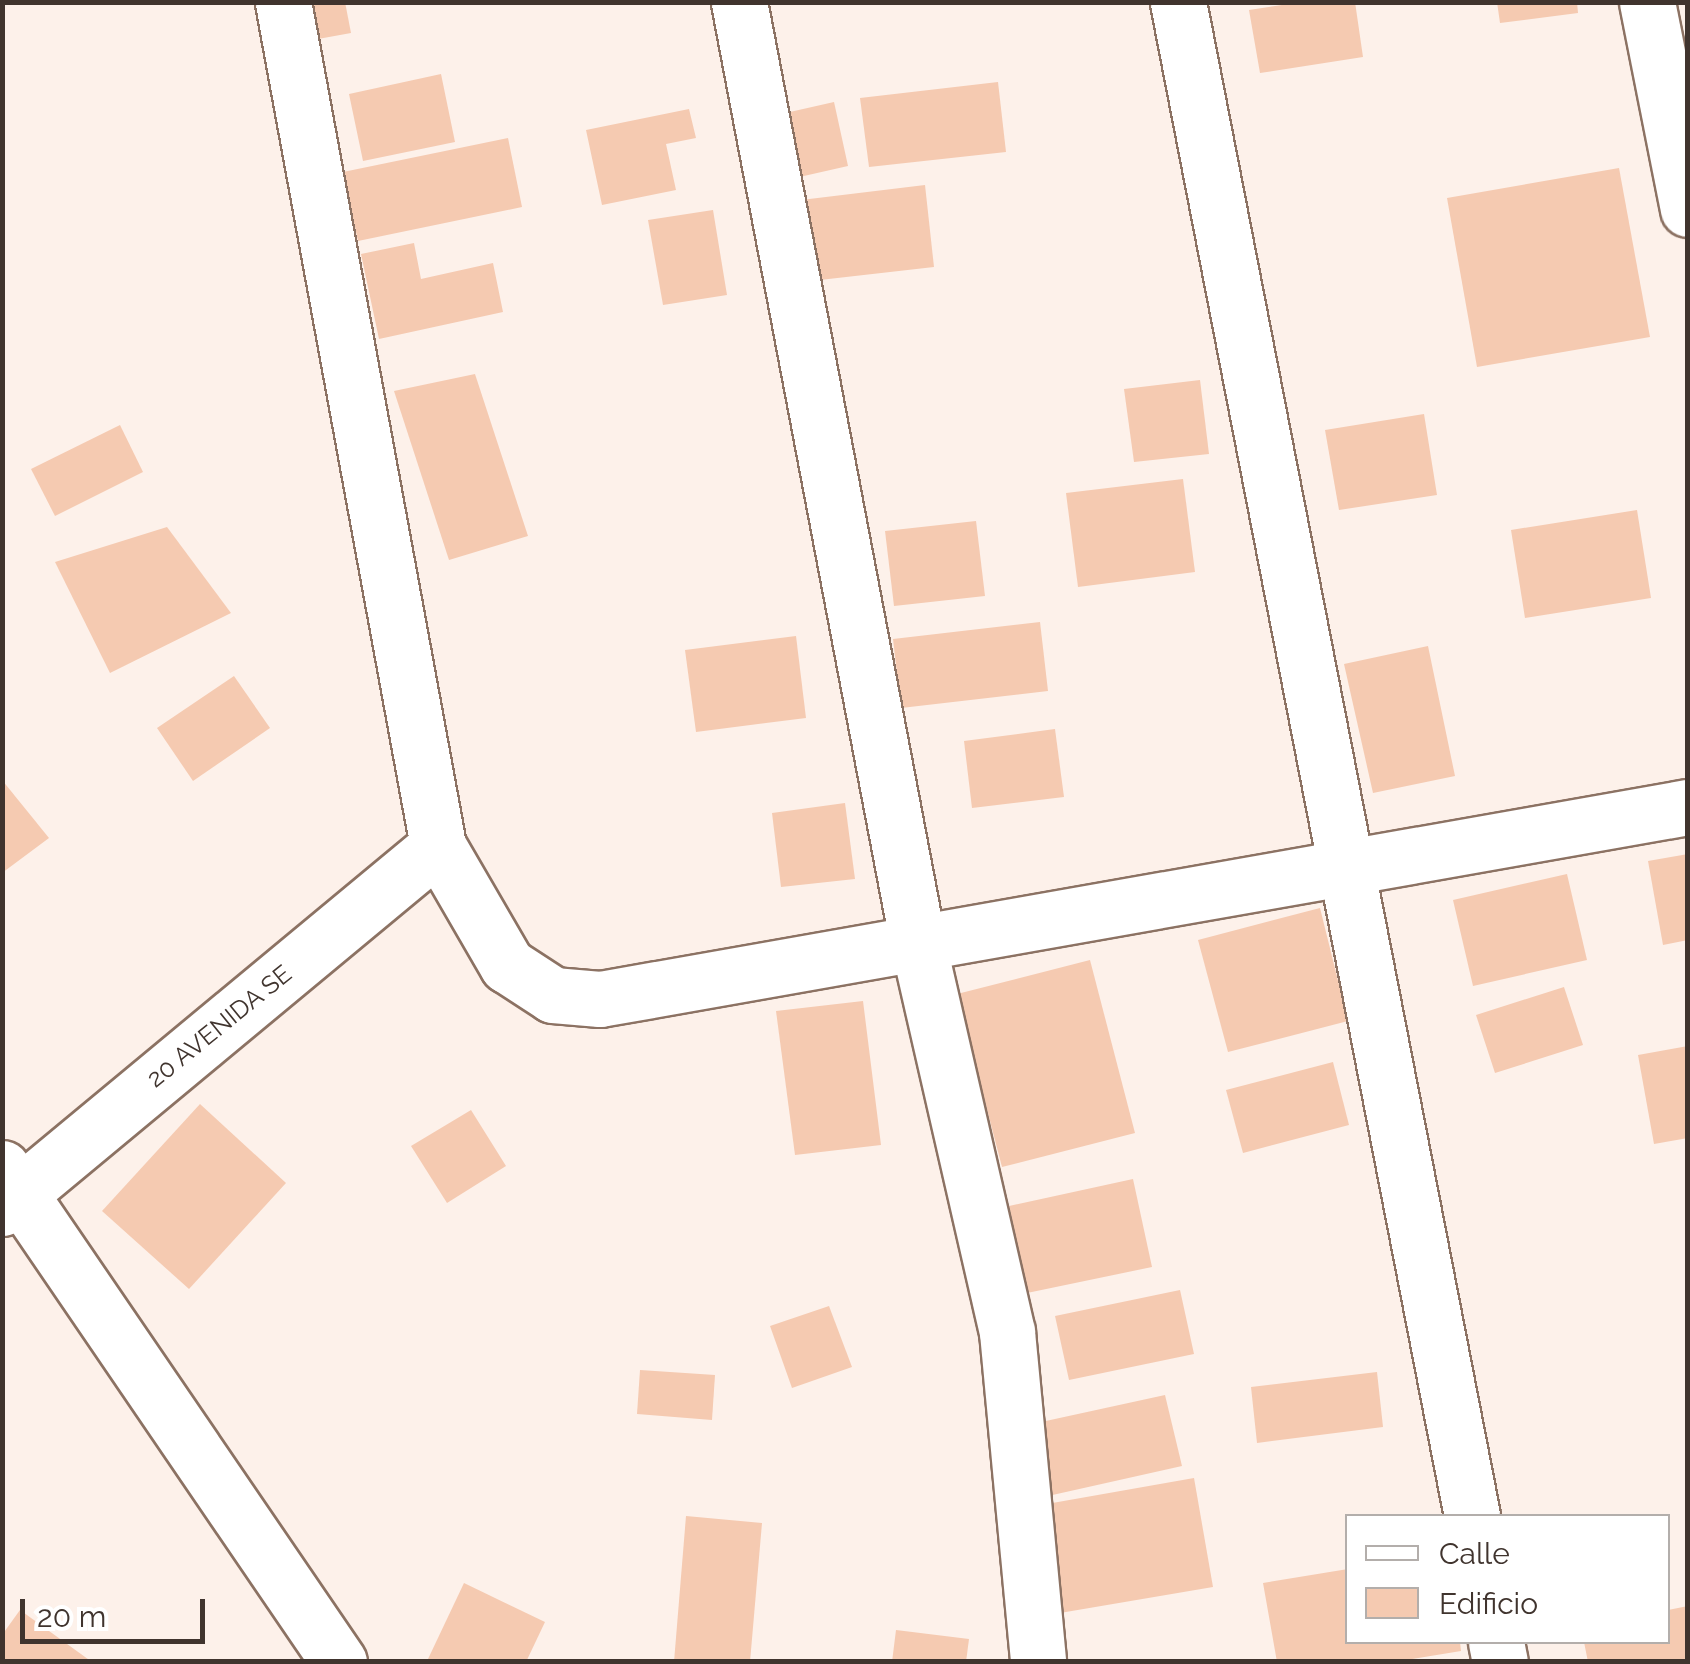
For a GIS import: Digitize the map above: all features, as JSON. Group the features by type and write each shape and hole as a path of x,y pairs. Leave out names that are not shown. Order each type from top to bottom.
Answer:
{"street":[{"path":"283,2 438,846 508,966 553,995 600,999 918,939 1351,869 1688,808"},
{"path":"739,2 918,939 1007,1332 1038,1662"},
{"path":"1178,2 1351,869 1472,1514"},
{"path":"1647,2 1688,209"},
{"name":"20 AVENIDA SE","path":"7,1190 438,846"},
{"path":"7,1190 339,1662"}],"building":[{"path":"300,2 345,2 351,33 307,41"},
{"path":"1302,2 1355,2 1363,57 1260,73 1249,10"},
{"path":"1497,2 1577,2 1578,13 1500,23"},
{"path":"441,74 455,142 363,161 349,94"},
{"path":"998,82 1006,152 869,167 860,98"},
{"path":"834,102 848,166 795,178 781,114"},
{"path":"689,109 696,138 666,144 676,190 602,205 586,130"},
{"path":"508,138 522,207 358,241 343,172"},
{"path":"1619,168 1650,337 1477,367 1447,198"},
{"path":"925,185 934,267 811,281 801,200"},
{"path":"713,210 727,295 663,305 648,220"},
{"path":"414,243 421,279 493,263 503,312 379,339 361,254"},
{"path":"475,374 528,536 449,560 394,391"},
{"path":"1200,380 1209,454 1134,462 1124,389"},
{"path":"1424,414 1437,495 1339,510 1325,430"},
{"path":"120,425 143,472 55,516 31,469"},
{"path":"1183,479 1195,572 1078,587 1066,493"},
{"path":"1637,510 1651,598 1525,618 1511,530"},
{"path":"976,521 985,596 894,606 885,531"},
{"path":"167,527 231,613 110,673 55,562"},
{"path":"1040,622 1048,691 901,708 893,639"},
{"path":"796,636 806,718 696,732 685,650"},
{"path":"1428,646 1455,776 1373,793 1344,664"},
{"path":"234,676 270,728 193,781 157,728"},
{"path":"1055,729 1064,797 972,808 964,741"},
{"path":"2,780 49,838 2,873"},
{"path":"845,803 855,879 781,887 772,813"},
{"path":"1688,854 1688,940 1663,945 1648,861"},
{"path":"1567,874 1587,960 1473,986 1453,900"},
{"path":"1320,908 1348,1021 1228,1052 1198,940"},
{"path":"1090,960 1135,1133 1002,1167 957,994"},
{"path":"1564,987 1583,1045 1495,1073 1476,1015"},
{"path":"863,1001 881,1145 795,1155 776,1011"},
{"path":"1688,1046 1688,1138 1654,1144 1638,1055"},
{"path":"1333,1062 1349,1125 1243,1153 1226,1090"},
{"path":"200,1104 286,1183 189,1289 102,1211"},
{"path":"471,1110 506,1166 447,1203 411,1146"},
{"path":"1133,1179 1152,1267 1027,1293 1009,1206"},
{"path":"1180,1290 1194,1354 1069,1380 1055,1316"},
{"path":"829,1306 852,1367 792,1388 770,1326"},
{"path":"640,1370 715,1375 712,1420 637,1414"},
{"path":"1377,1372 1383,1427 1257,1443 1251,1387"},
{"path":"1165,1395 1182,1466 1048,1496 1032,1424"},
{"path":"1194,1478 1213,1587 1060,1613 1041,1505"},
{"path":"686,1516 762,1523 750,1662 674,1662"},
{"path":"1345,1569 1345,1644 1460,1644 1461,1651 1394,1662 1277,1662 1263,1583"},
{"path":"464,1583 545,1622 526,1662 428,1659"},
{"path":"1688,1606 1688,1662 1588,1662 1584,1644 1670,1644 1670,1610"},
{"path":"20,1610 92,1662 2,1662 2,1635"},
{"path":"896,1630 969,1639 966,1662 892,1662"}]}
